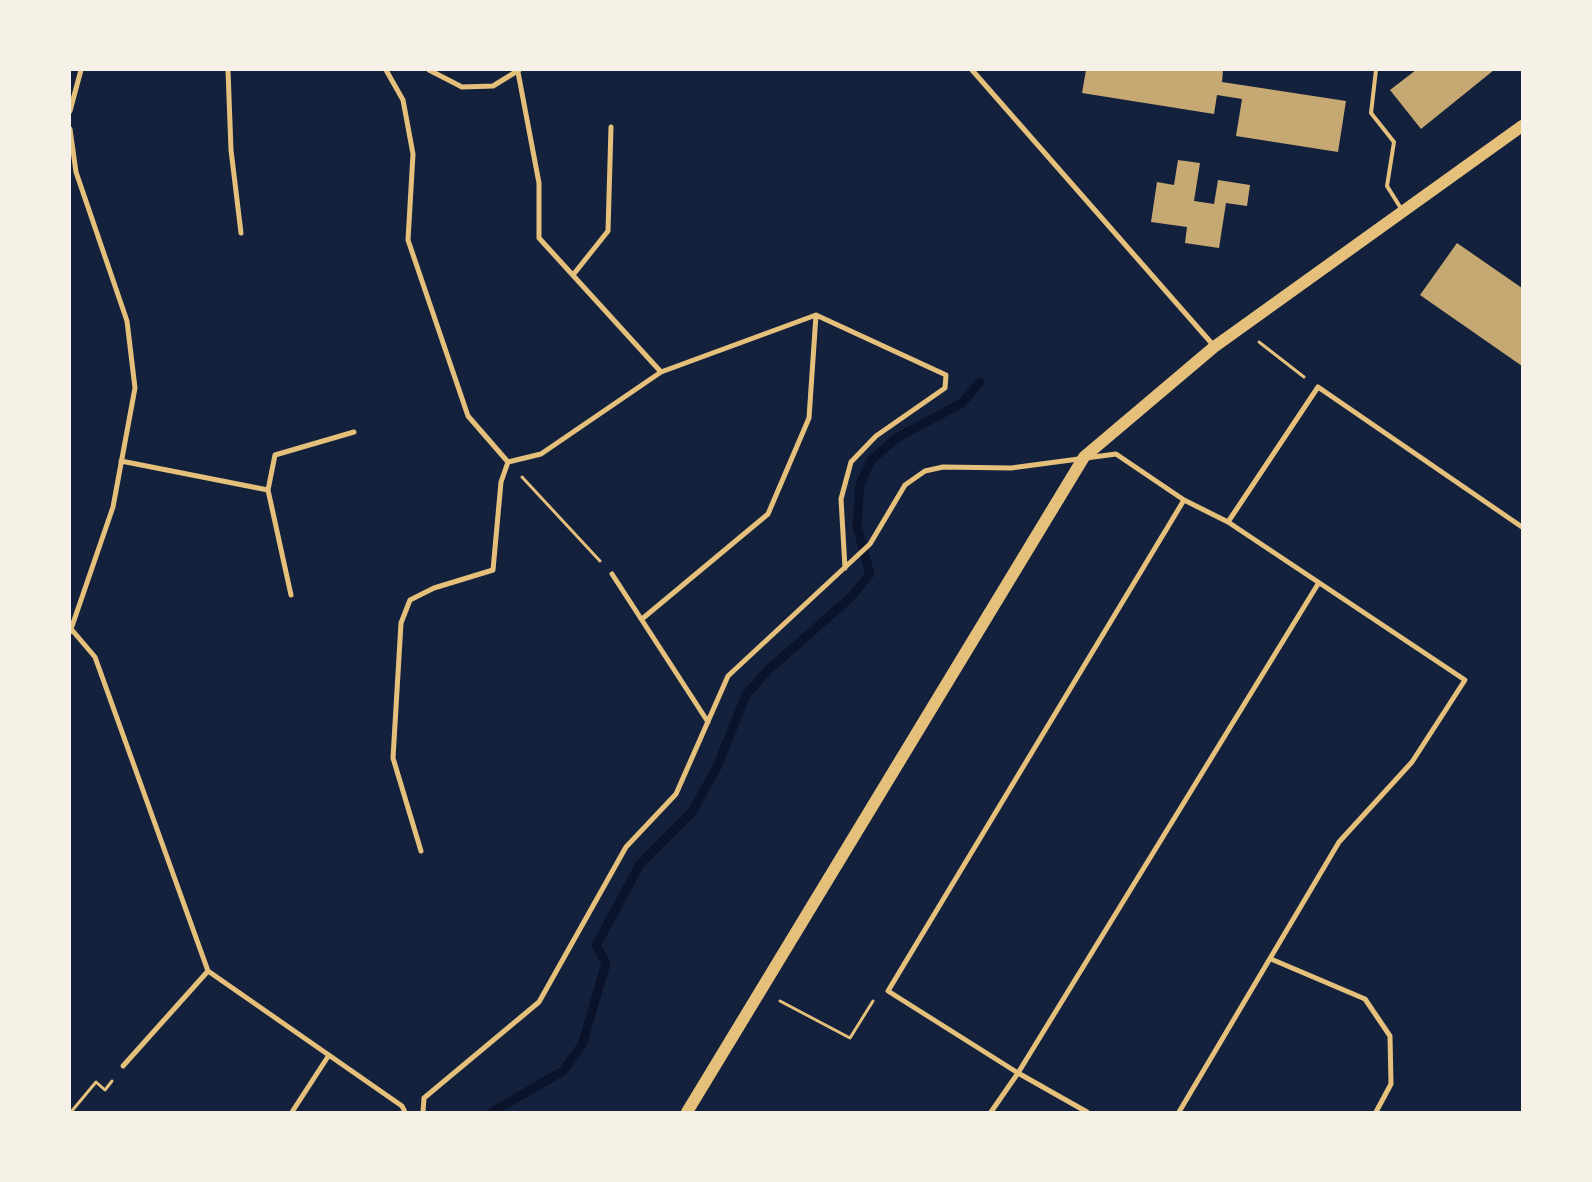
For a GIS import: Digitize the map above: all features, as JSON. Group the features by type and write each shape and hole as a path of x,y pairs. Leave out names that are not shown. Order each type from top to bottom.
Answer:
{"main road":[{"path":"687,1112 1084,457 1214,347 1522,126"}],"street":[{"path":"70,111 81,70"},
{"path":"228,70 231,150 241,233"},
{"path":"386,70 403,100 413,154 408,240 468,416 508,462"},
{"path":"429,70 462,87 493,86 519,71 538,183 539,238 661,372"},
{"path":"972,70 1214,347"},
{"path":"573,275 608,231 611,127"},
{"path":"70,129 76,172 127,321 136,388 112,507 71,631 95,657 208,971 402,1106 405,1112"},
{"path":"508,462 541,454 661,372 816,315 946,375 945,388 876,436 851,462 841,499 845,568"},
{"path":"642,619 768,514 809,418 816,315"},
{"path":"1228,522 1318,388 1522,527"},
{"path":"291,594 268,490 275,455 354,432"},
{"path":"423,1112 424,1098 539,1002 626,847 676,794 728,676 870,544 905,485 926,472 943,468 1011,468 1116,454 1184,500 1228,522 1318,584 1465,680 1412,762 1339,842 1179,1112"},
{"path":"121,461 268,490"},
{"path":"421,851 392,758 401,623 410,600 434,588 493,570 500,482 508,462"},
{"path":"1087,1112 1018,1073 888,990 1184,500"},
{"path":"612,574 708,722"},
{"path":"991,1112 1018,1073 1318,584"},
{"path":"1270,959 1366,999 1390,1036 1391,1084 1376,1112"},
{"path":"123,1066 208,971"},
{"path":"292,1112 329,1055"}],"lane":[{"path":"1376,70 1371,113 1394,142 1386,186 1403,212"}],"path":[{"path":"1241,327 1287,365"},
{"path":"508,462 612,574"},
{"path":"783,1002 850,1038 875,998 888,990"},
{"path":"71,1112 96,1082 105,1090 123,1066"}],"building":[{"path":"1086,70 1223,70 1222,82 1346,101 1338,152 1236,136 1242,99 1217,95 1214,114 1082,93"},
{"path":"1416,70 1494,70 1421,129 1390,90"},
{"path":"1178,160 1200,163 1194,201 1214,204 1218,180 1250,185 1247,206 1226,203 1219,248 1185,243 1187,227 1151,222 1157,182 1174,185"},
{"path":"1457,243 1522,288 1522,366 1420,295"}],"waterway":[{"path":"492,1112 563,1071 582,1045 606,963 596,946 640,864 692,812 717,767 746,695 767,671 851,597 870,574 857,526 860,484 871,460 898,437 962,403 980,382"}]}
